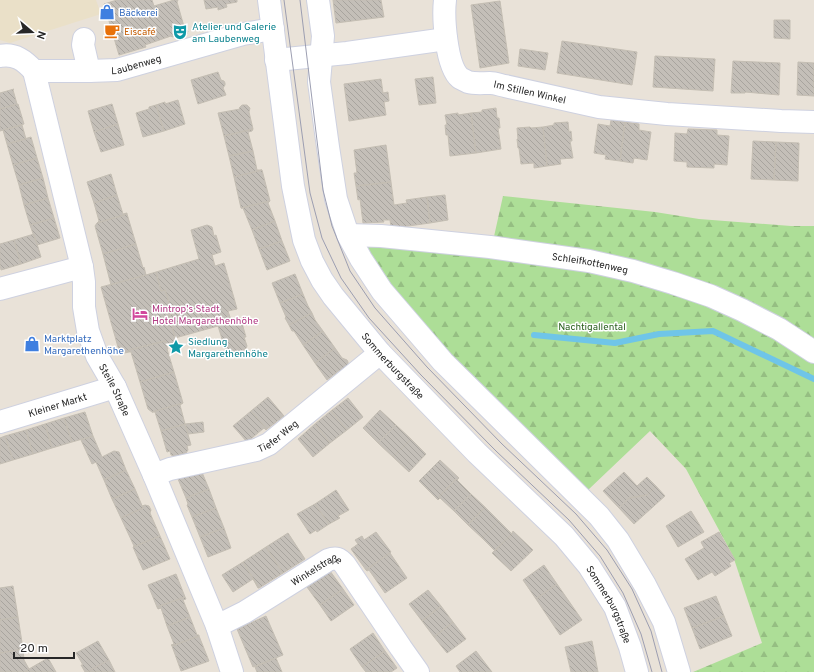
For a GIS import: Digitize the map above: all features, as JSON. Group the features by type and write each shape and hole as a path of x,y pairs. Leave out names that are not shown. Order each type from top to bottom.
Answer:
{"street":[{"name":"Sommerburgstraße","path":"269,0 293,186 304,240 312,261 326,286 337,301 380,353 477,453 564,536 589,566 615,607 630,647 637,672"},
{"path":"318,0 323,36 319,82 336,199 348,235 361,259 382,291 443,362 599,516 613,534 645,585 664,622 679,672"},
{"name":"Im Stillen Winkel","path":"446,0 444,8 446,39 451,60 454,69 460,77 468,82 477,84 498,84 599,107 667,114 814,122"},
{"name":"Laubenweg","path":"34,71 117,70 243,34 273,29"},
{"path":"84,39 83,45 89,71"},
{"path":"276,60 347,53 446,39"},
{"path":"0,56 14,57 26,62 34,71"},
{"name":"Steile Straße","path":"34,71 82,267 84,282 84,307 88,331 97,356 116,387 154,475 217,626 232,672"},
{"name":"Schleifkottenweg","path":"348,235 381,236 490,247 589,261 634,271 711,296 779,329 814,352"},
{"path":"0,289 82,267"},
{"name":"Tiefer Weg","path":"154,475 170,468 256,450 269,444 380,353"},
{"name":"Kleiner Markt","path":"0,422 116,387"},
{"name":"Winkelstraße","path":"217,626 245,612 328,560 334,558 341,560 345,565 418,672"}],"shaded area":[{"path":"0,0 96,0 101,14 10,43 0,40"}],"green space":[{"name":"Nachtigallental","path":"503,196 655,212 699,219 791,226 814,226 814,672 693,672 762,643 733,556 686,469 650,431 588,490 385,291 354,237 493,241"}],"building":[{"path":"117,0 152,0 154,6 178,0 177,2 185,30 188,31 187,34 185,33 171,36 145,45 146,47 119,55 104,4"},
{"path":"204,0 237,0 237,2 226,4 227,7 218,10 218,7 206,9"},
{"path":"333,0 381,0 384,17 336,23"},
{"path":"500,1 509,63 480,68 471,5"},
{"path":"774,20 790,20 790,39 774,38"},
{"path":"562,41 637,52 632,85 557,73"},
{"path":"520,49 548,53 545,70 518,66"},
{"path":"655,56 715,59 713,91 653,87"},
{"path":"733,61 780,63 779,95 745,92 731,93"},
{"path":"798,62 814,63 814,96 797,95"},
{"path":"218,72 221,80 225,83 223,88 226,95 198,104 191,80"},
{"path":"433,77 436,103 419,105 415,79"},
{"path":"381,79 383,93 388,92 389,101 384,102 386,115 349,121 344,84"},
{"path":"14,89 17,104 0,109 0,93"},
{"path":"178,100 185,124 164,131 156,105"},
{"path":"18,104 24,124 0,131 0,109"},
{"path":"112,104 118,124 94,132 88,111"},
{"path":"156,105 164,131 143,137 136,113"},
{"path":"242,105 247,105 250,108 249,112 253,129 224,136 218,113 240,109 239,108"},
{"path":"496,108 497,118 499,118 500,128 498,128 501,149 476,153 471,113"},
{"path":"458,113 458,115 471,113 476,153 450,156 448,135 446,135 445,125 447,125 445,115"},
{"path":"611,120 625,122 620,161 605,159 606,155 594,153 598,124 610,126"},
{"path":"568,122 569,132 571,131 572,141 570,141 573,158 560,159 561,164 547,166 543,127 554,125 554,123"},
{"path":"625,122 639,124 639,130 651,132 647,160 634,158 633,163 620,161"},
{"path":"118,124 124,145 101,152 94,132"},
{"path":"22,125 26,139 7,144 3,130"},
{"path":"543,127 547,166 534,168 534,163 521,164 517,139 517,128"},
{"path":"253,129 252,131 248,132 253,151 229,156 224,136"},
{"path":"688,129 717,130 717,135 729,136 727,165 714,164 714,168 687,167 687,162 674,161 675,133 687,134"},
{"path":"31,137 37,158 13,165 7,144"},
{"path":"753,141 776,142 774,180 751,179"},
{"path":"776,142 799,143 798,181 774,180"},
{"path":"386,145 391,182 356,186 354,173 357,173 354,150"},
{"path":"253,151 257,170 262,170 234,177 229,156"},
{"path":"37,158 43,178 19,185 13,165"},
{"path":"262,170 270,201 241,208 234,177"},
{"path":"111,174 117,195 94,203 87,182"},
{"path":"43,178 48,198 24,205 19,185"},
{"path":"391,182 394,205 407,203 406,200 427,197 430,223 394,228 391,227 390,220 383,220 384,222 363,223 360,199 358,200 356,186"},
{"path":"117,195 123,214 127,214 97,223 99,221 94,203"},
{"path":"445,195 448,220 430,223 427,197"},
{"path":"48,198 54,218 30,225 24,205"},
{"path":"270,201 268,203 275,221 252,230 243,208 241,208"},
{"path":"127,214 136,244 103,254 95,226 97,223"},
{"path":"54,218 60,238 37,245 30,225"},
{"path":"275,221 282,241 259,249 252,230"},
{"path":"207,225 212,227 221,252 212,255 215,266 224,263 237,309 228,311 232,323 241,320 246,337 244,337 247,346 245,350 227,355 218,326 175,338 169,315 173,314 165,290 161,291 156,272 199,259 191,230"},
{"path":"34,234 41,257 21,264 14,240"},
{"path":"14,240 21,264 1,270 0,244"},
{"path":"282,241 290,261 267,270 259,249"},
{"path":"136,244 146,275 111,285 103,254"},
{"path":"156,272 161,291 165,290 173,314 169,315 175,342 167,345 165,341 129,350 129,352 120,354 101,287"},
{"path":"295,274 303,294 280,303 272,283"},
{"path":"303,294 312,313 289,325 280,303"},
{"path":"312,313 323,331 303,345 289,325"},
{"path":"323,331 335,348 315,363 303,345"},
{"path":"165,341 174,372 140,382 131,352 129,352 129,350"},
{"path":"335,348 342,358 347,360 348,367 343,371 340,370 327,380 315,363"},
{"path":"174,372 183,403 152,412 148,409 140,382"},
{"path":"268,397 284,416 267,429 251,411"},
{"path":"348,398 363,417 347,430 331,411"},
{"path":"183,403 180,405 185,424 161,431 155,412 152,412"},
{"path":"380,410 396,425 378,443 363,428"},
{"path":"251,411 267,429 266,430 264,428 247,442 233,426"},
{"path":"331,411 347,430 330,443 315,424"},
{"path":"85,412 93,436 72,442 64,418"},
{"path":"64,418 72,442 52,448 45,424"},
{"path":"203,422 204,432 188,434 185,424"},
{"path":"45,424 52,448 33,454 26,430"},
{"path":"185,424 191,445 187,446 188,450 186,453 175,456 171,455 170,451 167,452 161,431"},
{"path":"315,424 330,443 313,457 298,439"},
{"path":"396,425 411,439 393,457 378,443"},
{"path":"26,430 33,454 13,460 5,436"},
{"path":"5,436 13,460 0,464 0,438"},
{"path":"93,436 102,457 114,451 119,452 126,470 104,480 96,462 92,464 81,440"},
{"path":"411,439 426,454 409,472 393,457"},
{"path":"440,460 459,478 457,480 456,479 438,500 419,481"},
{"path":"126,470 135,489 112,499 104,480"},
{"path":"201,470 209,489 186,498 178,479"},
{"path":"624,472 637,486 647,477 656,486 647,495 629,498 619,508 603,491"},
{"path":"456,479 471,494 454,511 439,497"},
{"path":"656,486 665,496 634,524 619,508 629,498 647,495"},
{"path":"135,489 143,508 121,518 112,499"},
{"path":"209,489 216,508 192,517 186,498"},
{"path":"336,490 349,510 338,516 340,518 329,524 315,504"},
{"path":"471,494 485,507 468,525 454,511"},
{"path":"315,504 329,524 317,532 316,530 310,534 297,514"},
{"path":"142,506 149,506 151,510 150,513 160,536 133,547 134,546 121,518 143,508"},
{"path":"485,507 499,521 482,538 468,525"},
{"path":"216,508 224,528 200,537 192,517"},
{"path":"691,511 704,532 678,547 666,526"},
{"path":"499,521 512,534 495,551 482,538"},
{"path":"224,528 231,548 208,557 200,537"},
{"path":"513,531 533,550 511,571 492,553 512,534"},
{"path":"376,532 391,552 366,570 351,549 358,544 355,540 362,536 364,540"},
{"path":"719,532 735,560 729,563 731,566 715,576 712,572 698,580 685,559 704,548 701,542"},
{"path":"288,533 305,559 283,573 266,547"},
{"path":"160,536 170,559 143,570 133,547"},
{"path":"266,547 283,573 259,588 243,562"},
{"path":"390,553 407,578 385,593 369,570 366,570"},
{"path":"243,562 259,588 253,579 233,592 222,575"},
{"path":"544,565 557,584 536,599 523,580"},
{"path":"330,571 343,589 320,605 307,587"},
{"path":"176,574 185,597 157,607 148,585"},
{"path":"557,584 582,620 560,635 536,599"},
{"path":"13,586 18,617 0,620 0,588"},
{"path":"343,589 354,605 331,621 320,605"},
{"path":"428,590 441,606 422,621 409,604"},
{"path":"716,596 724,616 692,628 684,608"},
{"path":"185,597 186,599 183,600 190,617 167,626 161,608 158,609 157,607"},
{"path":"441,606 453,622 434,637 422,621"},
{"path":"266,616 283,655 253,667 237,629"},
{"path":"724,616 732,636 700,649 692,628"},
{"path":"18,617 23,649 0,653 0,620"},
{"path":"190,617 197,635 199,636 172,646 171,645 174,644 167,626"},
{"path":"453,622 466,639 447,653 434,637"},
{"path":"373,633 385,651 362,667 350,649"},
{"path":"199,636 209,661 181,671 172,646"},
{"path":"98,641 109,660 85,672 76,653"},
{"path":"592,641 598,672 571,672 565,647"},
{"path":"23,649 24,660 29,669 25,672 0,672 0,653"},
{"path":"385,651 397,668 391,672 366,672 362,667"},
{"path":"476,651 492,672 460,672 456,666"},
{"path":"48,658 56,672 25,672 29,669"},
{"path":"276,658 282,672 257,672 255,667"},
{"path":"109,660 115,672 87,672"}],"waterway":[{"path":"534,335 615,343 659,334 713,331 814,379"}],"tram line":[{"path":"284,0 310,193 322,238 341,278 369,318 421,375 496,451 569,520 600,556 623,593 641,634 652,672"},
{"path":"300,0 323,190 332,226 350,271 375,308 427,367 502,444 576,514 607,550 632,589 651,631 662,672"}],"place":[{"name":"Bäckerei","path":"107,12"},
{"name":"Eiscafé","path":"112,31"},
{"name":"Atelier und Galerie am Laubenweg","path":"180,32"},
{"name":"Mintrop's Stadt Hotel Margarethenhöhe","path":"140,314"},
{"name":"Marktplatz Margarethenhöhe","path":"32,344"},
{"name":"Siedlung Margarethenhöhe","path":"176,347"}]}
